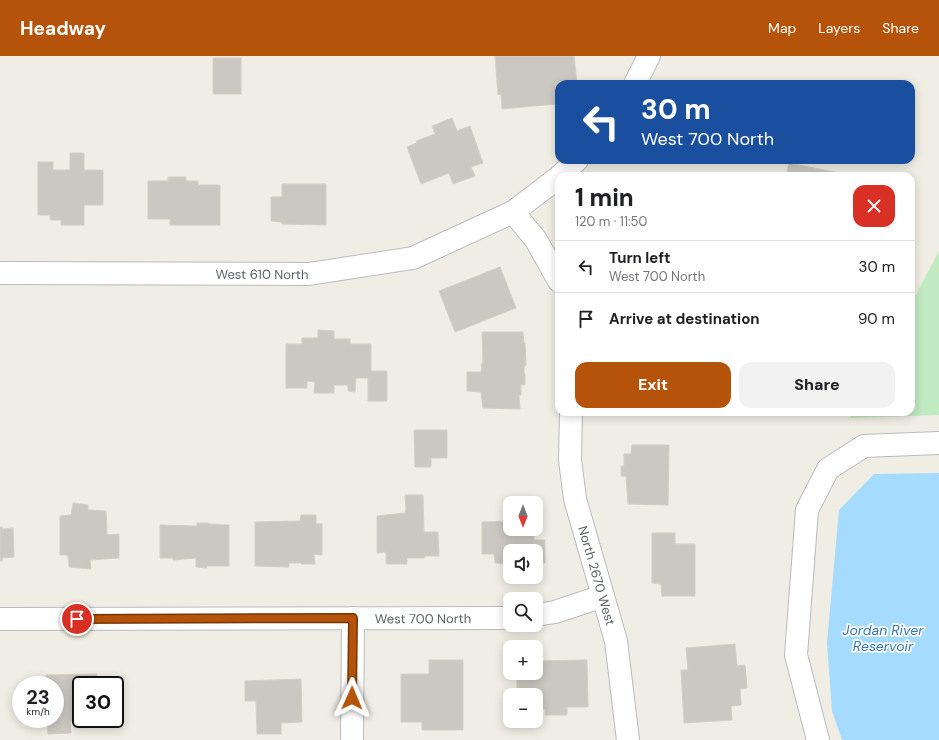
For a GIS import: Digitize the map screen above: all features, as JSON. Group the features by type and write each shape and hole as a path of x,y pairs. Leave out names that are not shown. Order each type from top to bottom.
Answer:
{"street":[{"path":"637,80 649,56"},
{"path":"564,172 572,164"},
{"path":"555,179 513,212 536,240 555,274"},
{"name":"West 610 North","path":"0,274 309,274 413,258 513,212"},
{"name":"North 2670 West","path":"571,416 570,460 575,499 581,524 616,640 628,740"},
{"path":"818,740 796,655 807,510 828,469 864,446 939,443"},
{"path":"543,614 555,612 603,596"},
{"path":"352,740 353,618"},
{"name":"West 700 North","path":"0,619 503,618"}],"green space":[{"path":"939,251 939,415 915,416 915,296"},
{"path":"851,416 909,416 850,418"}],"water":[{"name":"Jordan River Reservoir","path":"939,473 939,740 842,740 832,711 827,643 839,510 874,474"}],"building":[{"path":"495,56 574,56 577,80 555,80 555,104 502,109 501,94 498,95"},
{"path":"213,58 241,58 241,94 213,94"},
{"path":"452,118 457,131 470,126 483,163 471,167 475,176 453,184 449,173 421,184 407,147 417,143 416,141 435,134 432,126"},
{"path":"70,153 84,153 84,170 103,170 103,205 84,205 84,225 61,225 61,220 50,220 50,215 38,215 38,162 53,162 53,170 70,170"},
{"path":"789,164 794,164 833,172 787,172"},
{"path":"168,177 186,177 186,181 198,181 198,185 220,185 220,225 170,225 170,219 148,219 148,181 168,181"},
{"path":"282,184 326,184 326,225 282,224 282,222 271,221 271,197 282,197"},
{"path":"500,267 516,308 455,332 439,291"},
{"path":"318,330 334,331 334,339 350,339 350,344 371,344 371,371 387,371 387,401 368,401 368,378 356,378 355,392 348,391 348,385 334,385 334,393 314,393 315,382 307,381 307,388 286,388 286,344 302,344 302,338 318,338"},
{"path":"482,332 523,332 526,365 524,366 525,385 521,384 521,395 519,395 520,409 483,408 481,392 467,391 467,372 481,372 483,363"},
{"path":"414,430 447,430 447,458 431,458 431,467 415,467"},
{"path":"632,445 669,445 668,505 628,504 626,476 621,476 621,466 624,466 624,454 631,454"},
{"path":"405,495 423,495 424,532 438,532 439,556 407,558 407,564 386,564 386,552 377,553 377,516 405,513"},
{"path":"73,503 88,505 88,510 106,511 107,535 119,534 119,558 90,560 91,569 69,567 68,555 60,555 60,516 71,515"},
{"path":"301,515 316,515 316,524 322,524 322,555 314,554 315,564 289,563 289,567 255,566 255,522 300,521"},
{"path":"503,521 503,536 534,536 534,540 545,540 545,563 543,563 543,544 503,544 503,564 495,563 494,554 482,554 482,522"},
{"path":"197,523 229,525 229,566 207,566 207,568 196,567 196,558 173,560 173,558 160,558 160,525 197,526"},
{"path":"0,527 2,527 2,529 13,528 14,557 2,558 2,561 0,561"},
{"path":"652,533 675,533 675,544 695,544 695,596 662,596 661,584 652,583"},
{"path":"735,644 737,666 745,665 747,688 740,689 741,705 731,706 732,720 684,723 681,670 688,670 686,648"},
{"path":"429,660 463,660 463,730 422,730 422,722 401,722 401,674 429,674"},
{"path":"587,660 588,707 567,707 567,715 545,715 545,709 543,709 543,688 517,688 517,680 543,680 543,661"},
{"path":"97,674 97,676 72,676 72,721 70,721 71,733 48,734 48,728 64,728 64,676 46,675"},
{"path":"301,679 302,722 281,723 281,734 257,734 256,701 245,701 245,681"}],"route":[{"path":"77,619 353,618 352,698"}]}
